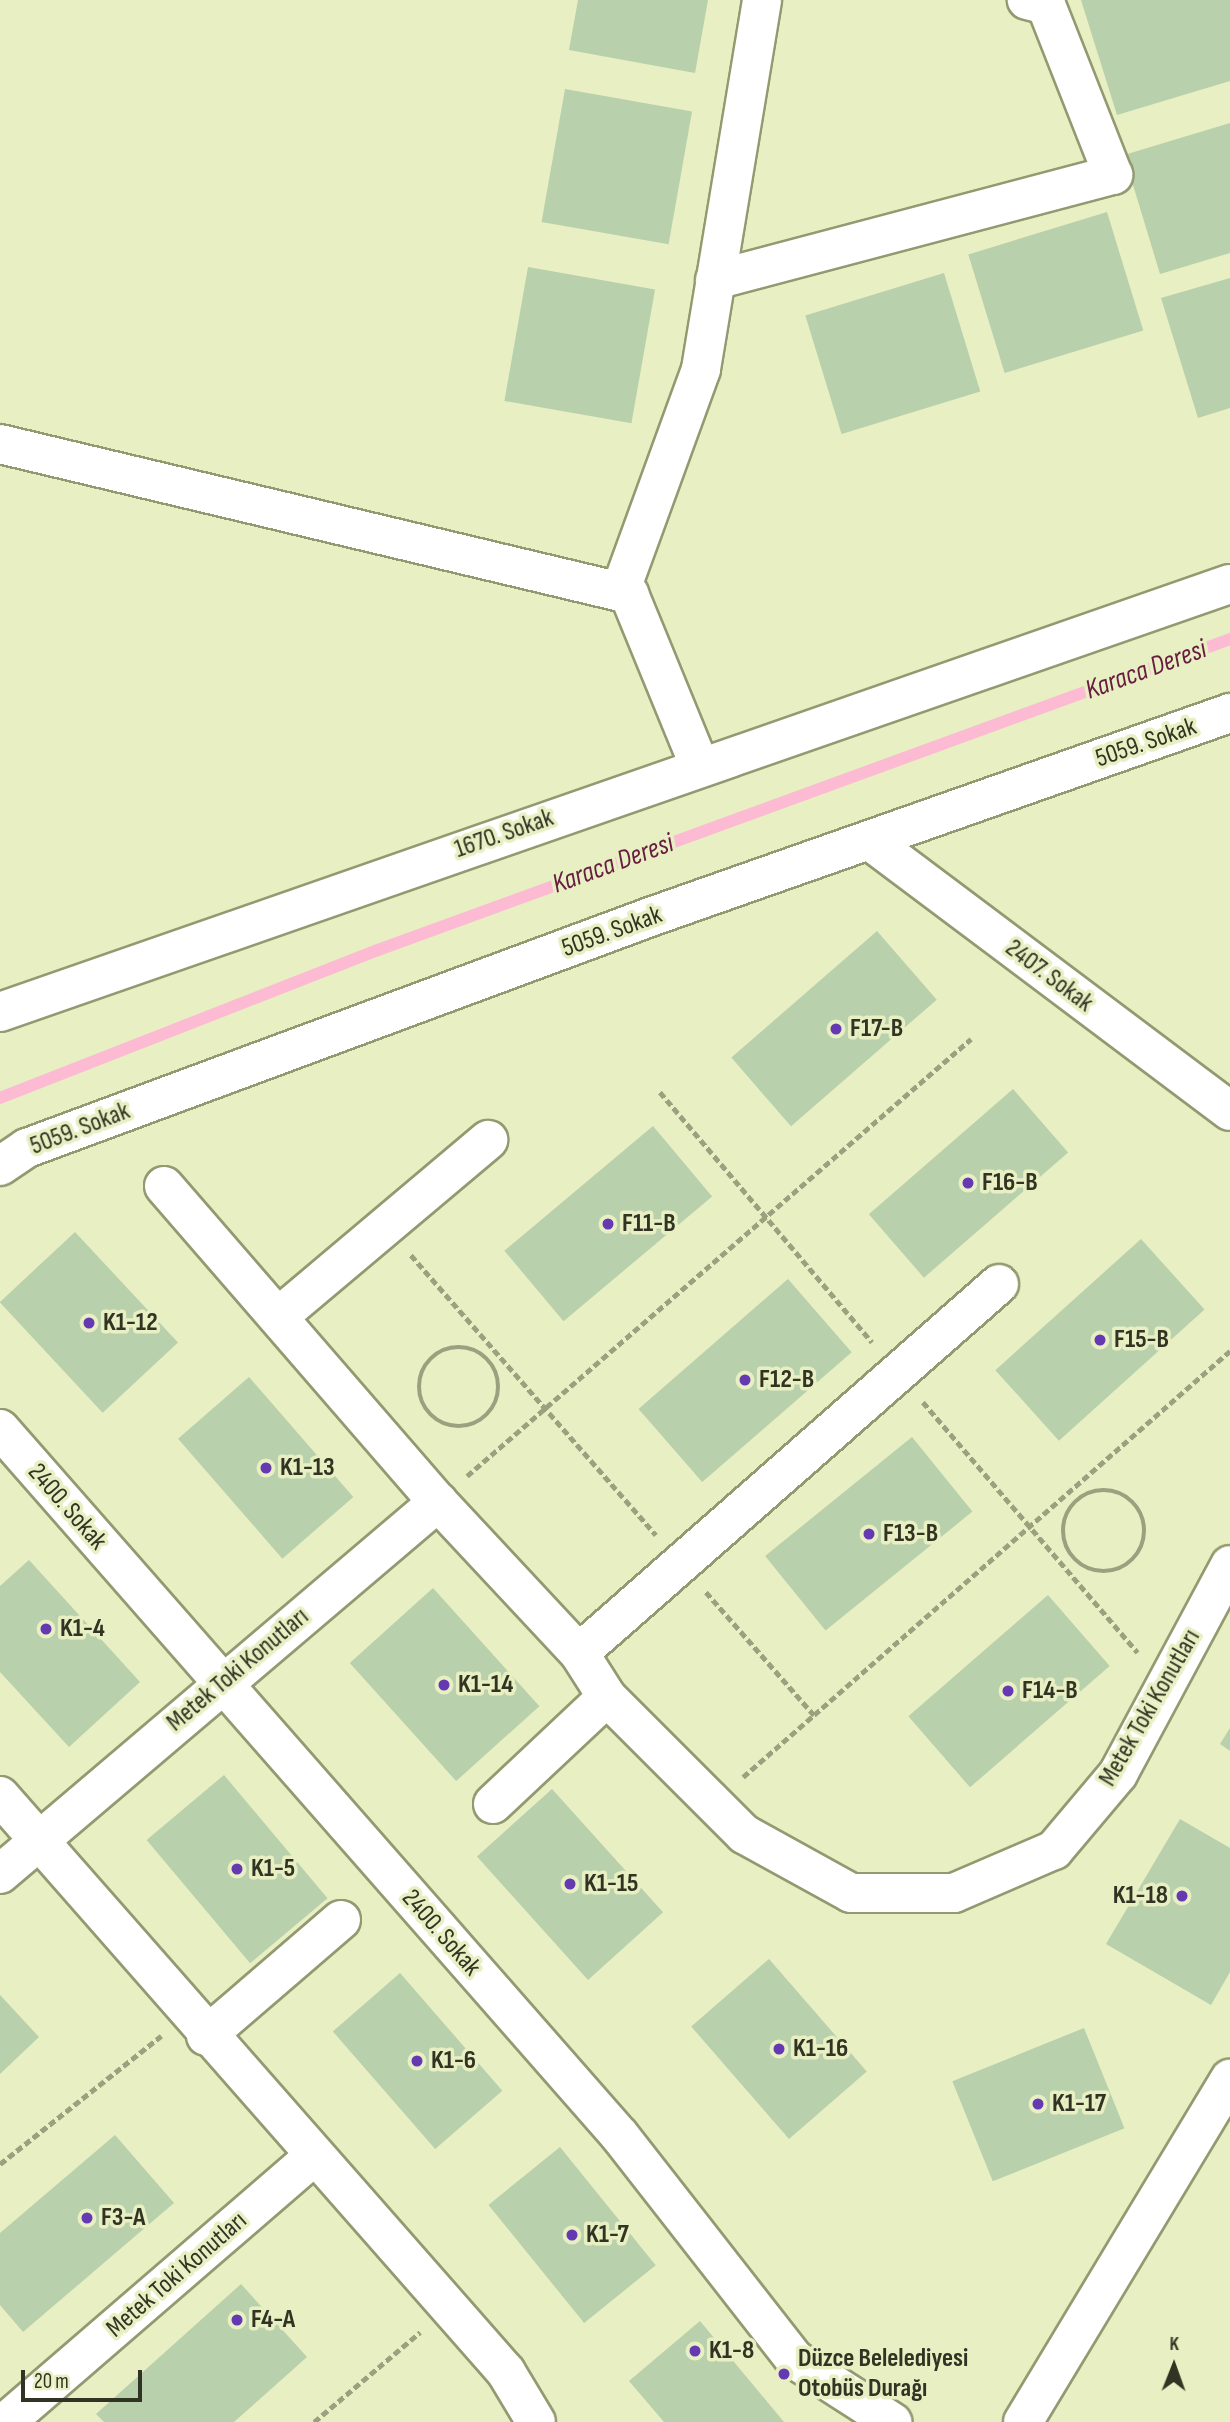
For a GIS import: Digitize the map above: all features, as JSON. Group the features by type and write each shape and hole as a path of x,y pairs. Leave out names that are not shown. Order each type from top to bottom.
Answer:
{"street":[{"path":"620,592 701,369 762,0"},
{"path":"715,280 1113,175 1046,5 1027,0"},
{"path":"0,444 629,594 700,767"},
{"name":"1670. Sokak","path":"0,1012 1230,583"},
{"name":"5059. Sokak","path":"0,1166 40,1143 869,840 1230,713"},
{"name":"2407. Sokak","path":"869,840 1230,1111"},
{"path":"278,1317 488,1140"},
{"name":"Metek Toki Konutları","path":"164,1186 438,1502 579,1653 607,1697 744,1833 851,1893 954,1894 1054,1850 1118,1774 1230,1565"},
{"path":"579,1653 999,1284"},
{"name":"2400. Sokak","path":"0,1429 620,2136 794,2359 892,2422"},
{"name":"Metek Toki Konutları","path":"0,1874 438,1502"},
{"path":"493,1804 607,1697"},
{"path":"0,1796 197,2025 316,2155 506,2372 537,2422"},
{"path":"197,2025 341,1920"},
{"path":"1023,2422 1230,2079"},
{"name":"Metek Toki Konutları","path":"6,2422 316,2155"}],"path":[{"path":"438,1502 971,1039"},
{"path":"386,1226 814,1715"},
{"path":"470,1348 491,1363 498,1375 500,1388 490,1413 468,1426 442,1424 422,1406 418,1379 423,1367 443,1349 470,1348"},
{"path":"713,1803 1230,1351"},
{"path":"1090,1493 1117,1493 1129,1499 1144,1521 1142,1547 1125,1566 1113,1571 1100,1572 1076,1562 1063,1538 1068,1511 1090,1493"},
{"path":"0,2164 197,2025"},
{"path":"314,2422 449,2307"}],"building":[{"path":"578,0 708,0 695,73 569,50"},
{"path":"1081,0 1230,0 1230,81 1117,115"},
{"path":"565,89 692,111 669,244 542,222"},
{"path":"1230,123 1230,253 1160,274 1124,155"},
{"path":"1107,212 1143,331 1005,373 968,254"},
{"path":"528,267 655,289 631,423 504,401"},
{"path":"944,273 980,392 842,434 805,315"},
{"path":"1230,278 1230,408 1198,418 1161,298"},
{"name":"F17-B","path":"877,931 937,1000 791,1126 731,1058"},
{"name":"F16-B","path":"1013,1089 1068,1152 924,1278 869,1214"},
{"name":"F11-B","path":"653,1126 712,1196 564,1321 504,1251"},
{"name":"K1-12","path":"75,1232 178,1342 103,1413 0,1303"},
{"name":"F15-B","path":"1141,1239 1205,1310 1059,1441 995,1370"},
{"name":"F12-B","path":"788,1279 852,1352 702,1482 639,1409"},
{"name":"K1-13","path":"249,1377 353,1497 282,1559 178,1439"},
{"name":"F13-B","path":"912,1437 972,1512 826,1631 765,1556"},
{"name":"K1-4","path":"29,1560 140,1682 69,1747 0,1672 0,1586"},
{"name":"K1-14","path":"433,1588 539,1706 456,1781 350,1663"},
{"name":"F14-B","path":"1048,1595 1110,1666 970,1787 908,1716"},
{"path":"1230,1728 1230,1751 1220,1744"},
{"name":"K1-5","path":"224,1775 327,1898 250,1963 147,1840"},
{"name":"K1-15","path":"552,1789 663,1912 588,1980 477,1857"},
{"name":"K1-18","path":"1180,1819 1230,1848 1230,1972 1211,2005 1106,1944"},
{"name":"K1-16","path":"769,1959 867,2071 789,2139 691,2027"},
{"name":"K1-6","path":"400,1973 502,2091 435,2149 333,2031"},
{"path":"0,1995 39,2037 0,2074"},
{"name":"K1-17","path":"1084,2028 1124,2128 993,2181 952,2081"},
{"name":"F3-A","path":"115,2135 174,2203 23,2332 0,2305 0,2233"},
{"name":"K1-7","path":"560,2147 656,2265 584,2323 489,2205"},
{"name":"F4-A","path":"241,2284 307,2357 234,2422 104,2422 96,2414"},
{"name":"K1-8","path":"700,2321 784,2422 664,2422 629,2381"}],"waterway":[{"name":"Karaca Deresi","path":"0,1098 378,950 1230,639"}],"place":[{"name":"F17-B","path":"836,1029"},
{"name":"F16-B","path":"968,1183"},
{"name":"F11-B","path":"608,1224"},
{"name":"K1-12","path":"89,1323"},
{"name":"F15-B","path":"1100,1340"},
{"name":"F12-B","path":"745,1380"},
{"name":"K1-13","path":"266,1468"},
{"name":"F13-B","path":"869,1534"},
{"name":"K1-4","path":"46,1629"},
{"name":"K1-14","path":"444,1685"},
{"name":"F14-B","path":"1008,1691"},
{"name":"K1-5","path":"237,1869"},
{"name":"K1-15","path":"570,1884"},
{"name":"K1-18","path":"1182,1896"},
{"name":"K1-16","path":"779,2049"},
{"name":"K1-6","path":"417,2061"},
{"name":"K1-17","path":"1038,2104"},
{"name":"F3-A","path":"87,2218"},
{"name":"K1-7","path":"572,2235"},
{"name":"F4-A","path":"237,2320"},
{"name":"K1-8","path":"695,2351"},
{"name":"Düzce Belelediyesi Otobüs Durağı","path":"784,2374"}]}
